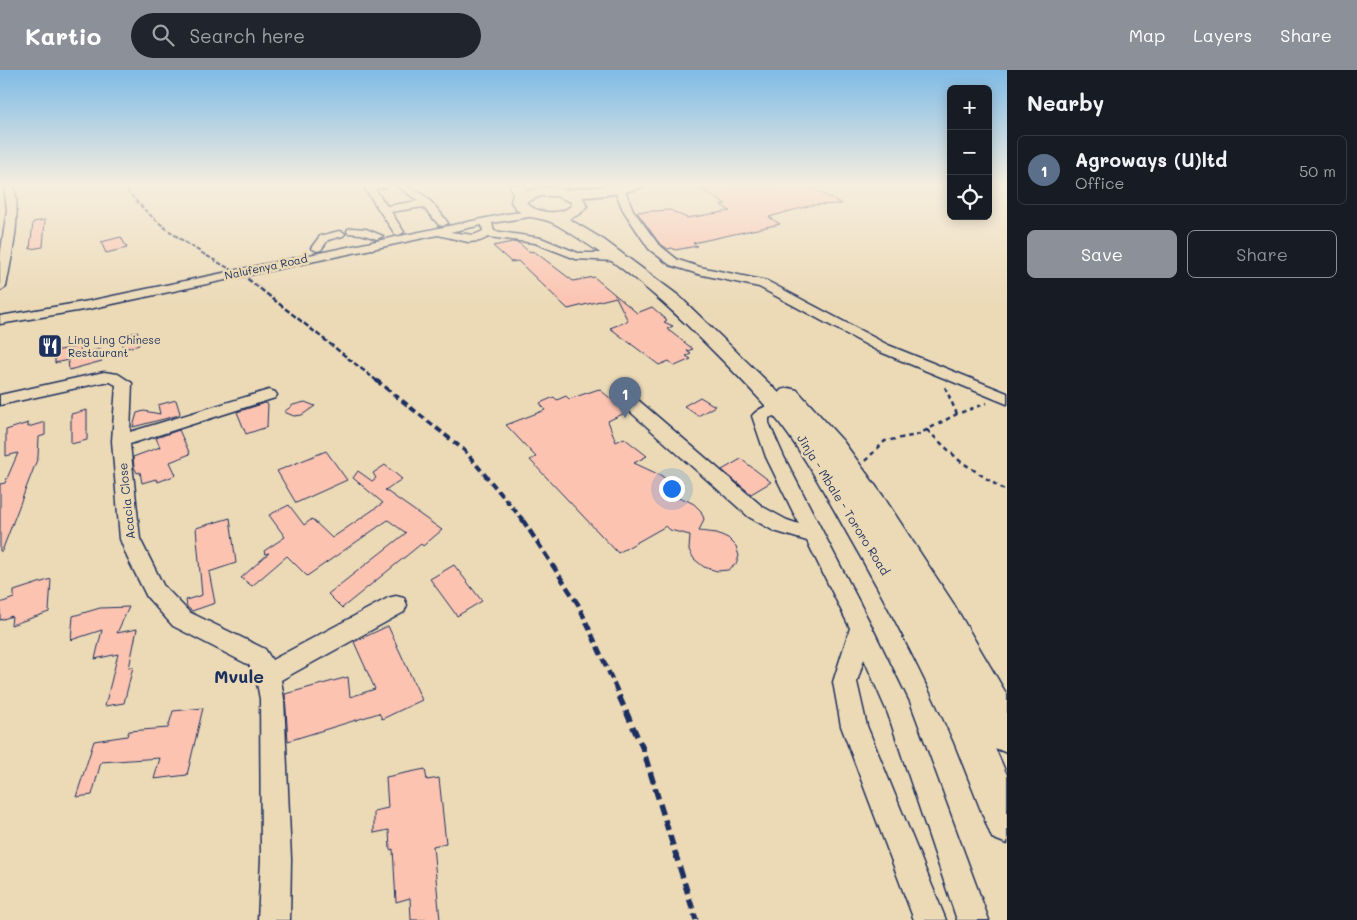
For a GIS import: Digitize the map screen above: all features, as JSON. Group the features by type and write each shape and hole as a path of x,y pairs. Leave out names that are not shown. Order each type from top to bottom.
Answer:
{"highway":[{"name":"Jinja - Mbale - Tororo Road","path":"573,225 577,230 672,300 779,407 807,444 904,604 968,731 1007,823"},
{"name":"Jinja - Mbale - Tororo Road","path":"587,225 686,296 738,342 822,431 854,472 933,597 1007,734"}],"street":[{"path":"0,286 11,225"},
{"path":"394,225 399,232"},
{"name":"Nalufenya Road","path":"0,320 80,306 432,229 440,225"},
{"name":"Nalufenya Road","path":"0,311 377,236 461,225"},
{"path":"487,225 488,234"},
{"path":"637,225 651,244 662,255 674,262 687,268 763,284 883,348 1005,398"},
{"path":"432,229 468,239 488,234 537,240 576,256 614,257"},
{"path":"352,231 362,231 377,236"},
{"path":"317,248 324,238 339,234"},
{"name":"Acacia Close","path":"0,400 90,379 113,377 124,383 121,441 130,539 155,591 181,619 257,656 268,675 272,699 276,859 274,920"},
{"path":"121,441 269,395"},
{"path":"632,404 756,512 781,526 815,536"},
{"path":"779,407 760,416 761,424 775,457 861,628 900,712 973,920"},
{"path":"268,675 396,605"},
{"path":"861,628 845,682 854,726 930,920"}],"path":[{"path":"938,371 957,414"},
{"path":"854,472 885,441 917,435 957,414 1005,398"},
{"path":"927,430 960,461 1007,492"}],"building":[{"path":"33,225 45,225 43,247 30,249"},
{"path":"646,225 777,225 693,243 697,246 675,250 672,248 668,249 659,243"},
{"path":"121,237 127,248 106,253 101,242"},
{"path":"512,242 519,243 528,251 535,252 573,281 594,277 637,313 652,307 667,320 664,322 673,326 667,329 693,349 687,351 691,354 686,356 691,359 675,366 669,361 659,365 610,328 628,321 616,297 568,309 518,261 511,262 493,246"},
{"path":"138,332 139,345 123,349 122,335"},
{"path":"80,346 81,354 100,349 102,361 69,370 68,360 55,363 55,351"},
{"path":"599,389 627,412 608,421 616,442 624,438 647,456 634,463 662,476 669,482 673,498 684,499 694,504 701,511 704,519 699,531 717,533 728,538 736,546 739,556 736,564 728,570 717,571 704,567 694,559 689,550 690,535 670,530 666,526 618,553 530,460 536,457 506,425 545,410 540,403 554,397 557,400 566,396 569,399"},
{"path":"700,397 715,406 698,416 684,406"},
{"path":"176,400 179,415 133,427 137,413 144,411 160,414 158,405"},
{"path":"305,402 315,406 302,415 294,416 284,412 293,405"},
{"path":"265,403 268,404 267,427 246,434 237,412"},
{"path":"87,410 87,440 71,444 71,414"},
{"path":"45,422 45,435 39,437 38,457 2,551 0,551 0,484 5,483 18,453 6,456 6,430 28,423 28,427"},
{"path":"179,430 190,454 170,462 176,475 158,482 156,479 142,483 140,472 137,473 134,467 133,457 160,447 156,438"},
{"path":"326,451 347,480 296,503 277,471"},
{"path":"741,459 771,482 751,494 722,470"},
{"path":"385,465 402,479 385,490 442,530 423,546 421,544 342,608 328,594 406,533 388,520 307,576 287,556 252,586 241,578 269,553 265,554 264,551 285,537 269,515 289,505 304,525 312,519 332,538 383,503 353,478 358,471 372,481 376,478 373,473"},
{"path":"230,518 236,563 209,572 215,603 192,611 187,607 186,600 202,595 196,528"},
{"path":"454,565 482,601 457,616 430,579"},
{"path":"51,579 49,612 11,625 12,616 0,620 0,603 14,598 14,591"},
{"path":"129,607 117,633 137,629 129,668 133,667 124,703 105,706 118,654 95,659 102,630 71,640 73,616 100,608"},
{"path":"388,626 422,700 382,719 379,713 288,741 285,694 348,677 350,697 375,689 354,642"},
{"path":"203,708 187,775 154,779 160,758 101,762 92,795 76,797 94,741 127,736 129,731 168,728 173,711"},
{"path":"425,769 427,780 439,778 446,843 433,846 440,920 411,920 410,898 396,902 393,849 390,850 389,830 374,833 374,811 388,808 386,777"}],"railway":[{"path":"162,225 189,245 236,272"},
{"path":"234,270 377,381"},
{"path":"376,380 464,450 523,520"},
{"path":"522,519 578,604 620,697"},
{"path":"619,696 643,749 696,920"}],"place":[{"name":"Ling Ling Chinese Restaurant","path":"50,346"},
{"name":"Agroways (U)ltd","path":"625,418"}],"district":[{"name":"Mvule","path":"239,677"}]}
